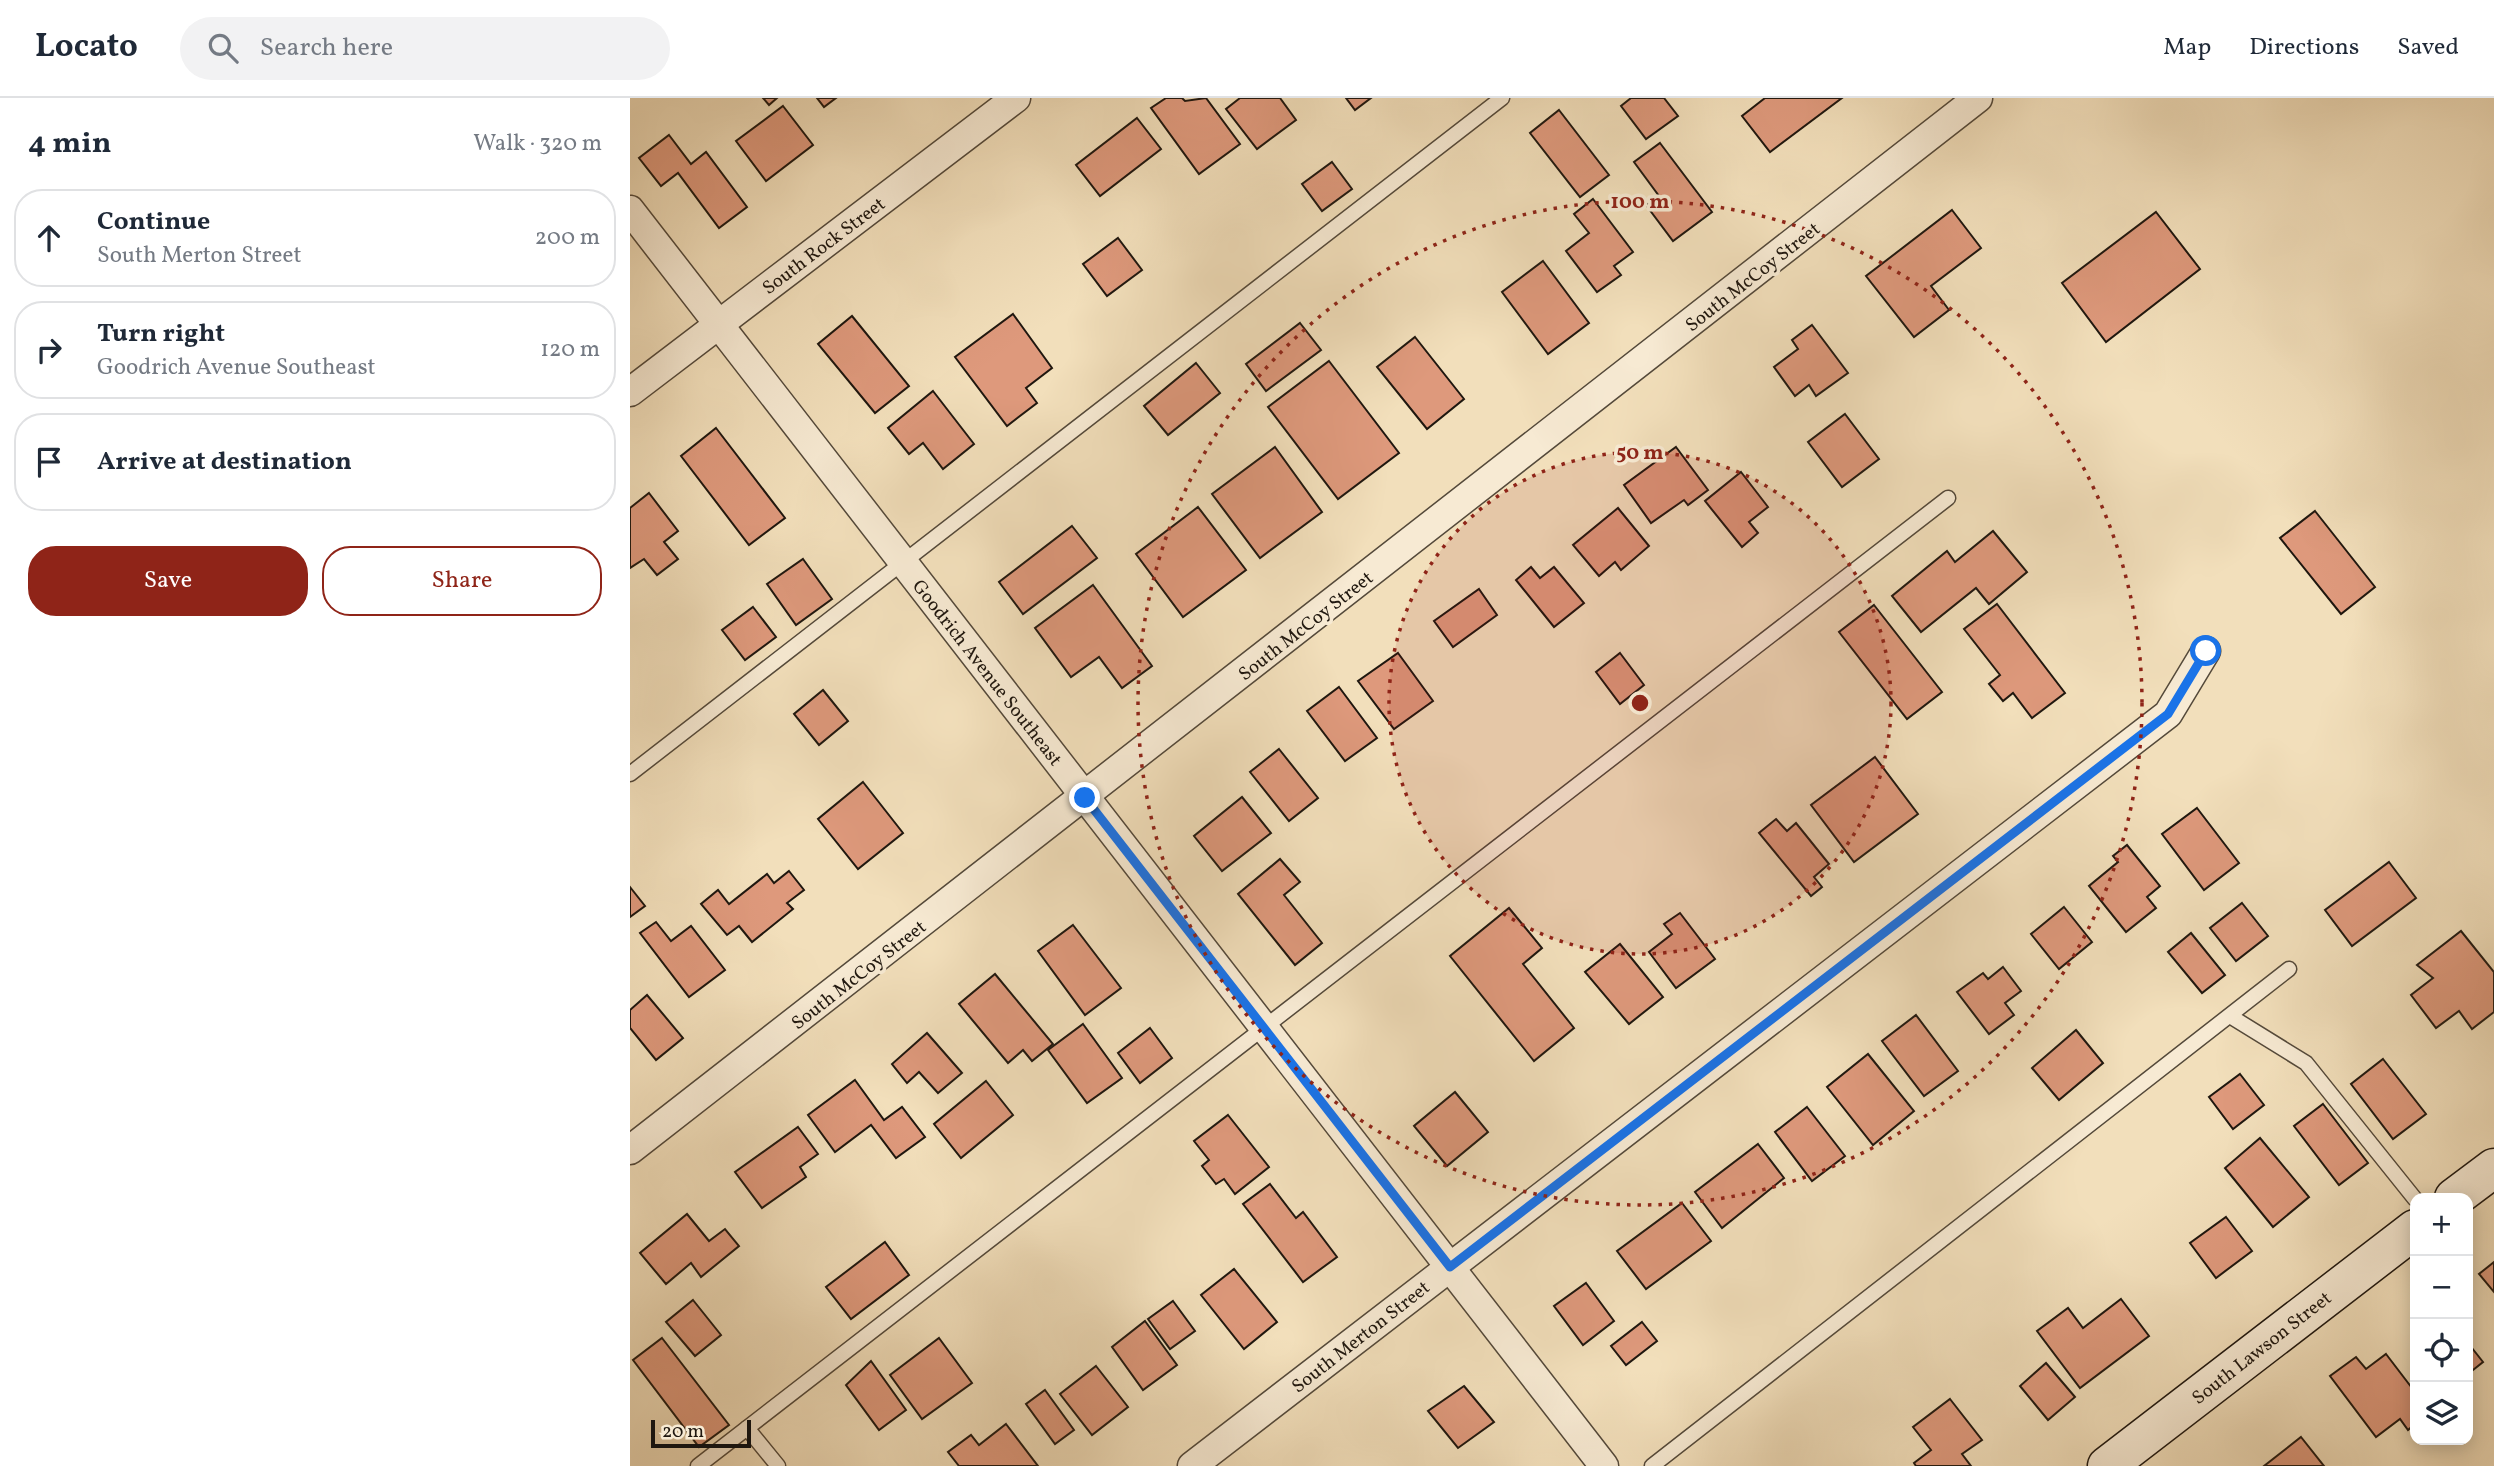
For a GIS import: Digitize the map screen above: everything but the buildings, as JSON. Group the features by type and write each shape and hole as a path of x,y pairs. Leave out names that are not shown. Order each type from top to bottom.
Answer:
{"street":[{"name":"South Rock Street","path":"630,393 1016,98"},
{"name":"South McCoy Street","path":"630,1150 1085,798 1978,98"},
{"name":"Goodrich Avenue Southeast","path":"630,210 1604,1466"},
{"name":"South Merton Street","path":"1192,1466 2168,714 2206,651"},
{"path":"2461,1193 2494,1168"},
{"name":"South Lawson Street","path":"2107,1466 2410,1232"}],"lane":[{"path":"630,774 905,564 1502,98"},
{"path":"698,1466 1948,498"},
{"path":"1653,1466 2289,970"},
{"path":"2230,1016 2306,1063 2410,1193"},
{"path":"747,1428 778,1466"}],"route":[{"path":"1085,798 1450,1267 2168,714 2206,651"}]}
